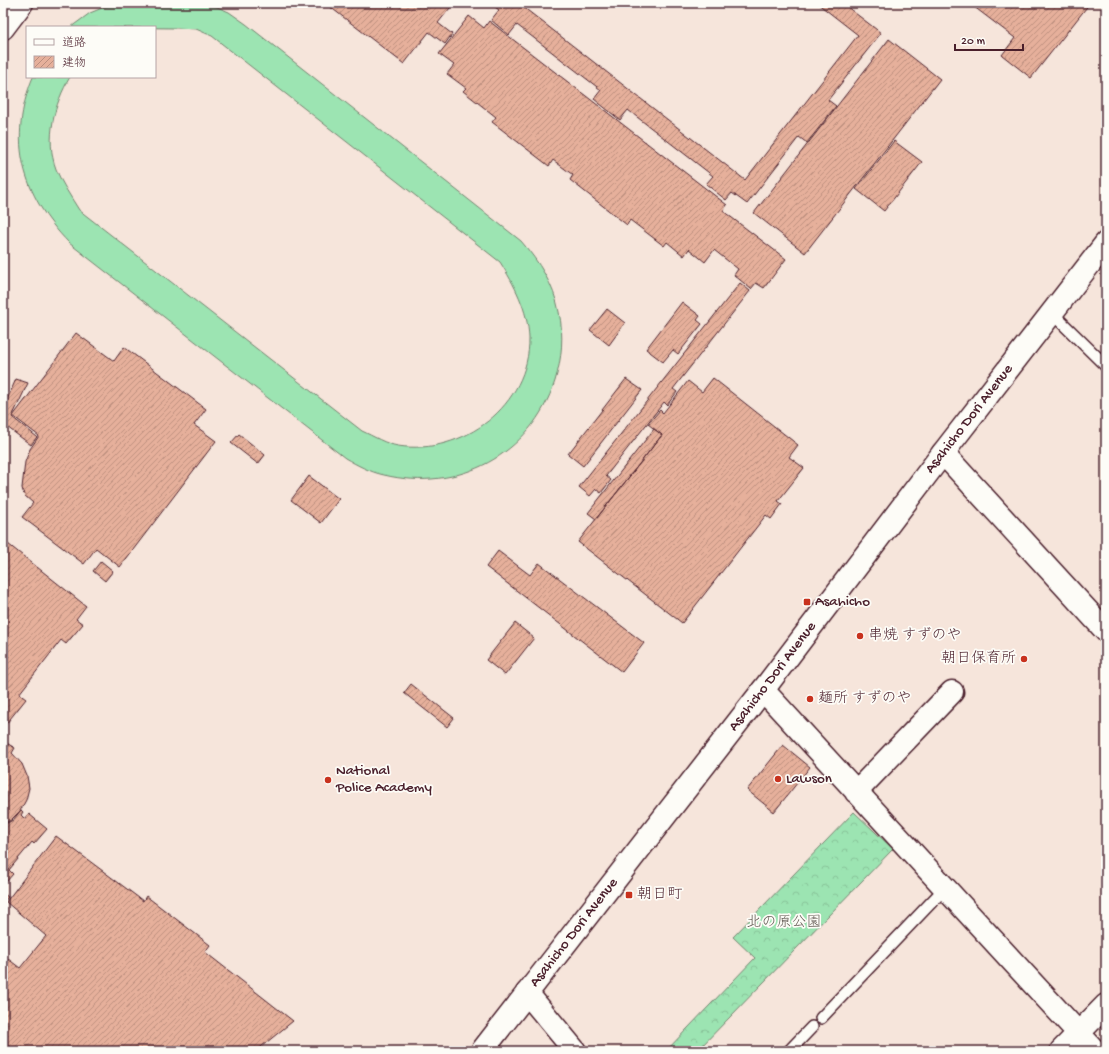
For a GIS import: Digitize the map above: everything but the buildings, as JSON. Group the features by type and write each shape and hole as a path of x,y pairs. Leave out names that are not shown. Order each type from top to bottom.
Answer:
{"street":[{"path":"3,28 22,3"},
{"name":"Asahicho Dori Avenue","path":"482,1051 763,690 943,453 1105,246"},
{"path":"943,453 1106,631"},
{"path":"763,690 1095,1051"},
{"path":"856,792 952,692"},
{"path":"527,993 575,1051"},
{"path":"1061,1051 1106,1005"}],"lane":[{"path":"1052,313 1106,366"},
{"path":"821,1018 944,888"},
{"path":"789,1051 812,1027"}],"green space":[{"path":"114,3 208,3 229,12 521,241 534,257 550,283 557,302 561,321 562,347 555,381 544,407 529,429 510,448 488,462 464,473 439,478 412,479 384,475 364,468 345,458 69,243 53,225 40,206 30,186 24,166 21,145 21,123 25,100 33,78 69,78 64,87 56,110 51,134 51,146 58,175 79,210 362,431 393,445 422,447 446,443 468,434 488,421 505,404 518,385 526,362 529,338 526,317 515,288 500,262 212,36 196,29 156,28 156,26 72,26 90,13"},
{"name":"北の原公園","path":"854,812 893,849 697,1051 666,1051 755,958 733,937"}],"place":[{"name":"Asahicho","path":"807,602"},
{"name":"串焼 すずのや","path":"860,636"},
{"name":"朝日保育所","path":"1024,659"},
{"name":"麺所 すずのや","path":"810,699"},
{"name":"Lawson","path":"778,779"},
{"name":"National Police Academy","path":"328,780"},
{"name":"朝日町","path":"629,895"}]}
